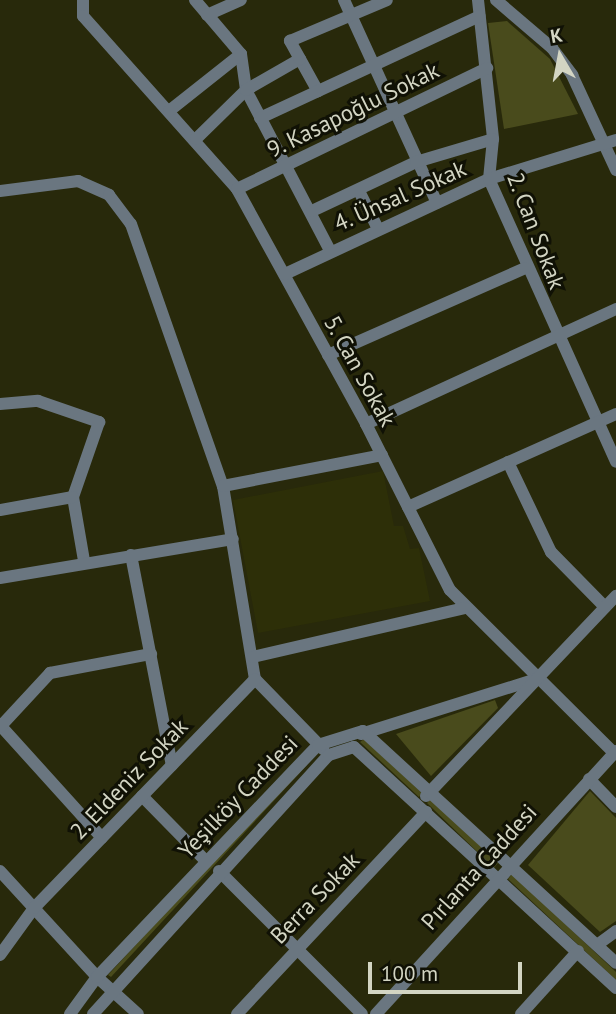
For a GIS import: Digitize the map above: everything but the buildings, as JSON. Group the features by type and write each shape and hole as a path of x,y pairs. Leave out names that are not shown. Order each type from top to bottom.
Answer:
{"street":[{"name":"5. Can Sokak","path":"83,0 83,16 197,139 237,189 366,424 450,590 537,679 615,752"},
{"path":"195,0 241,54 246,90 285,166 312,211 330,251"},
{"path":"207,15 241,0"},
{"path":"344,0 416,163 437,203"},
{"path":"318,91 290,41 387,0"},
{"name":"2. Can Sokak","path":"478,0 493,139 489,179 525,268 616,462"},
{"path":"496,0 552,48 572,75 610,143 616,170"},
{"path":"260,118 480,16"},
{"path":"169,111 241,54"},
{"path":"197,139 246,90 300,59"},
{"name":"9. Kasapoğlu Sokak","path":"237,189 487,68"},
{"path":"312,211 416,163 493,139"},
{"name":"4. Ünsal Sokak","path":"285,274 489,179 610,143"},
{"path":"0,191 78,181 99,188 121,207 158,292 223,486 255,679 329,755"},
{"path":"359,191 378,229"},
{"path":"328,355 525,268"},
{"path":"366,424 616,309"},
{"path":"0,404 38,401 99,422 74,497 83,561"},
{"path":"408,507 616,414"},
{"path":"223,486 382,455"},
{"path":"508,462 551,552 605,607"},
{"path":"0,510 74,497"},
{"path":"0,578 83,561 233,539"},
{"path":"131,555 172,765"},
{"name":"Berra Sokak","path":"237,1014 422,808 430,790 616,596"},
{"path":"253,657 465,608"},
{"path":"102,838 0,726 50,673 151,654"},
{"name":"2. Eldeniz Sokak","path":"0,955 34,908 255,679"},
{"name":"Yeşilköy Caddesi","path":"70,1014 97,977 205,860 318,745 537,679"},
{"path":"616,963 363,730 354,747 616,988"},
{"name":"Yeşilköy Caddesi","path":"93,1014 112,989 219,871 329,755 354,747"},
{"name":"Pırlanta Caddesi","path":"376,1014 497,877 615,752"},
{"path":"589,779 616,807"},
{"path":"142,796 205,860"},
{"path":"0,871 97,977 138,1014"},
{"path":"219,871 362,1014"},
{"path":"597,945 616,932"},
{"path":"521,1014 578,951"}],"shaded area":[{"path":"507,21 550,59 578,114 504,129 488,23"},
{"path":"383,471 394,526 403,526 410,549 419,548 430,601 258,633 233,500"},
{"path":"495,700 498,708 431,776 396,734"},
{"path":"364,739 422,793 419,797 360,742"},
{"path":"304,763 307,765 111,977 108,975"},
{"path":"590,791 616,818 616,921 600,932 528,865"},
{"path":"431,799 498,863 494,868 427,803"},
{"path":"512,874 616,972 616,980 508,879"}]}
